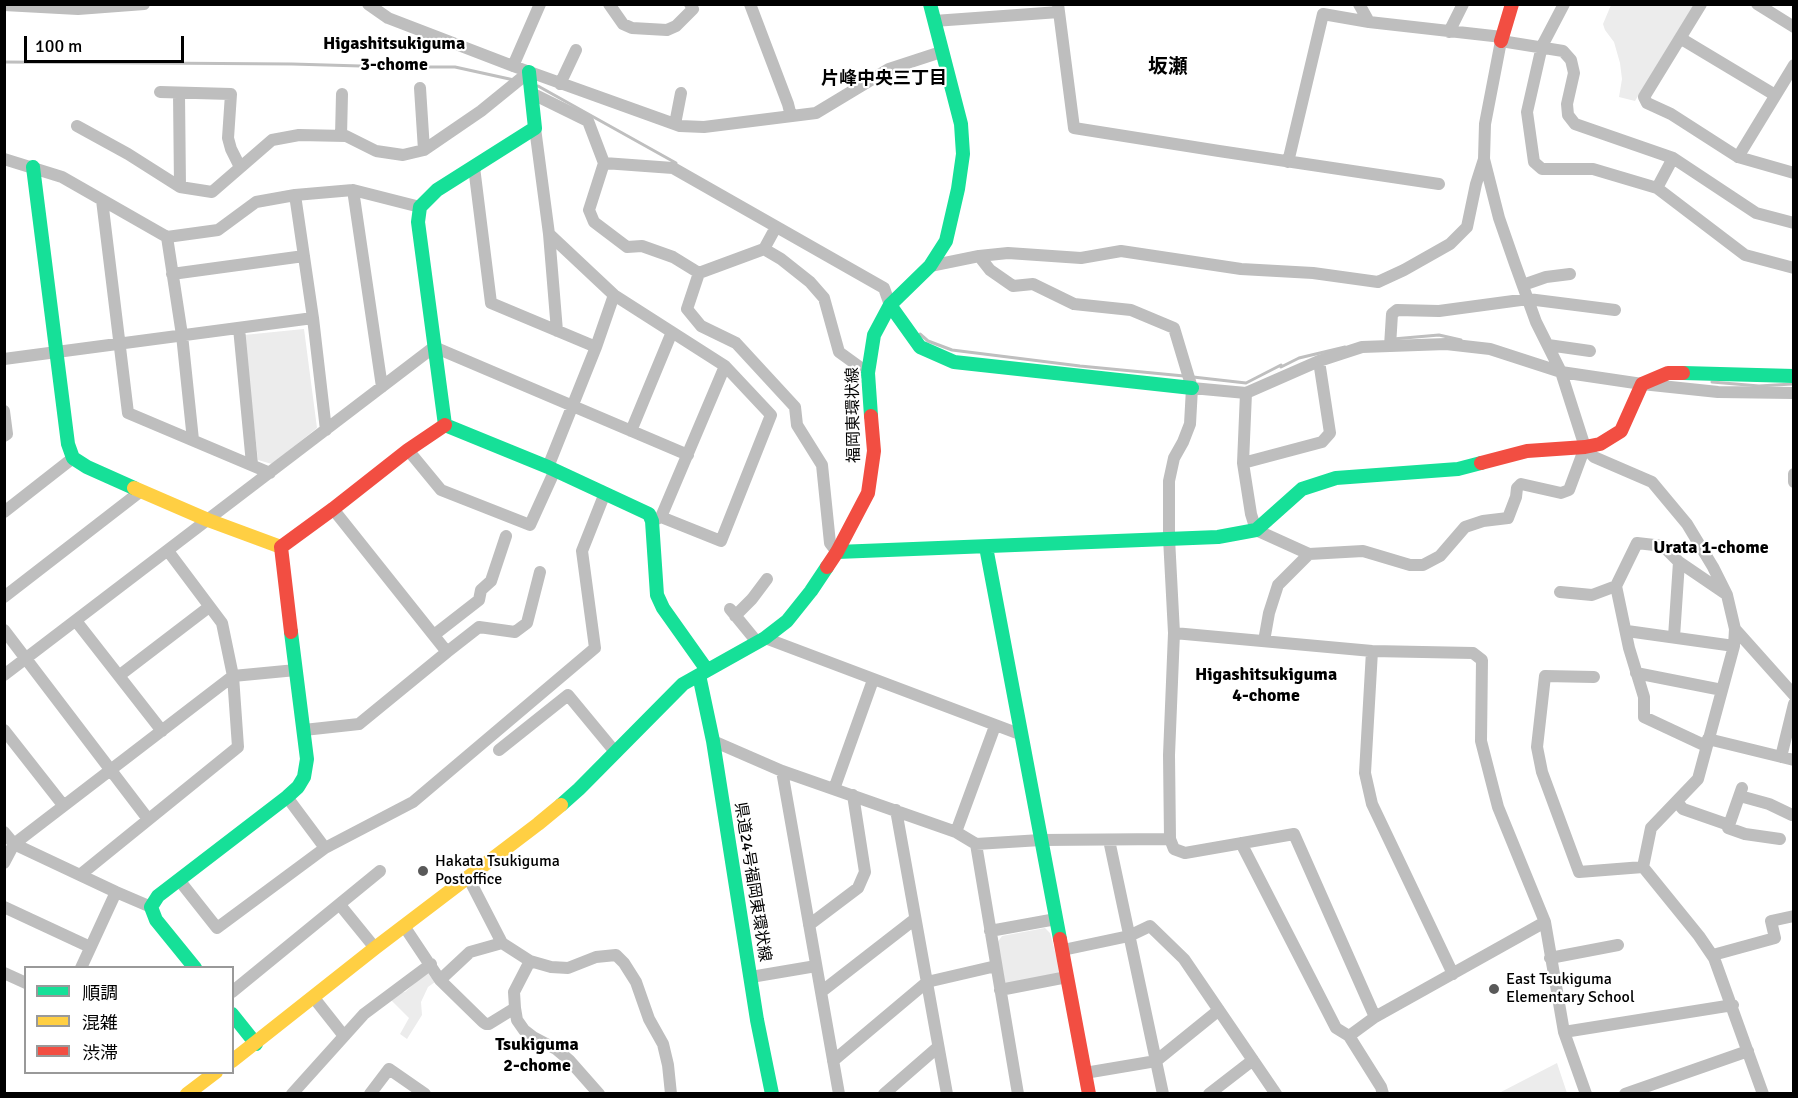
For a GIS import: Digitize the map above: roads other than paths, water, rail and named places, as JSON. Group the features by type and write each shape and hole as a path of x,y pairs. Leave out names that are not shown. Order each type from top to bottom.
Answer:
{"street":[{"path":"4,5 73,7 144,4"},
{"path":"368,4 388,18 560,84 675,124 704,127 816,113 889,69 941,52"},
{"path":"513,66 540,4"},
{"path":"609,4 623,24 632,28 667,30 676,26 693,9 690,4"},
{"path":"750,4 791,116"},
{"name":"福岡東環状線","path":"234,1060 375,948 538,824 579,789 683,684 761,640 787,621 837,552 868,493 874,451 868,374 874,335 890,305 930,266 946,241 958,189 963,153 961,124 930,4"},
{"path":"1359,4 1369,22"},
{"path":"1449,32 1463,4"},
{"path":"1512,4 1501,39 1485,124 1484,159 1499,218 1536,322 1561,372 1585,447 1594,458 1652,482 1686,524 1713,567 1727,595 1735,629 1734,646 1698,779 1651,828 1643,867"},
{"path":"1564,4 1542,46 1527,112 1534,162 1542,169 1593,169 1657,188 1745,255 1794,268"},
{"path":"1701,4 1644,97 1647,103 1671,114 1738,157 1794,173"},
{"path":"1757,4 1794,27"},
{"path":"934,21 1059,8 1074,128 1439,184"},
{"path":"1288,162 1323,14 1501,39 1563,51 1571,60 1574,73 1567,104 1568,115 1575,124 1673,158 1756,213 1794,223"},
{"path":"1680,38 1775,95"},
{"path":"560,84 576,50"},
{"path":"1738,157 1794,65"},
{"path":"529,72 549,234 557,331"},
{"path":"77,126 128,153 180,187 212,192 272,140 298,135 346,136 376,151 403,155 424,150 481,111 529,72"},
{"path":"420,88 424,150"},
{"path":"160,92 231,94 228,138 231,150 240,167"},
{"path":"531,93 588,121 604,163 589,210 594,222 627,247 642,246 674,257 699,273"},
{"path":"675,124 681,93"},
{"path":"179,94 180,187"},
{"path":"341,136 342,94"},
{"path":"445,425 418,222 420,207 437,190 535,128"},
{"path":"1657,188 1673,158"},
{"path":"4,159 62,177 167,237 218,230 256,202 295,195 353,190 420,207"},
{"path":"930,266 979,256 1008,253 1081,258 1121,251 1241,269 1313,273 1378,282 1450,244 1467,226 1484,159"},
{"path":"604,163 673,168 884,288 890,305 920,347 954,362 1246,393 1320,361 1362,347 1446,344 1490,349 1561,372 1642,384 1718,392 1793,392 1792,376 1668,373 1642,384 1621,431 1606,441 1585,447 1527,450 1458,469 1336,478 1302,489 1256,530 1218,537 986,548 837,552 830,543 822,465 797,425 795,407 736,343 701,326 687,309 699,273"},
{"path":"474,166 491,303 596,347"},
{"path":"33,167 68,444 73,458 87,467 208,520 281,547"},
{"path":"353,190 382,387"},
{"path":"295,195 326,430"},
{"path":"102,201 128,413 270,472"},
{"path":"699,273 764,249 776,227"},
{"path":"445,425 551,469 657,519 721,541 771,415 725,366 614,296 549,234"},
{"path":"167,237 182,335 193,440"},
{"path":"764,249 803,276 824,298 839,352 868,374"},
{"path":"172,274 304,256"},
{"path":"979,256 990,270 1013,286 1033,284 1074,304 1131,310 1173,328 1192,388 1190,424 1174,459 1169,481 1169,538 1174,633 1169,755 1170,839 1174,849 1185,853 1294,834 1376,1017"},
{"path":"1523,285 1546,277 1570,274"},
{"path":"408,450 441,490 530,525 614,296"},
{"path":"1390,346 1392,314 1397,310 1439,311 1528,299 1615,310"},
{"path":"4,359 313,318"},
{"path":"239,328 252,464"},
{"path":"631,431 672,332"},
{"path":"1548,345 1590,351"},
{"path":"4,675 434,347"},
{"path":"434,347 688,454"},
{"path":"1243,463 1322,442 1330,433 1320,361"},
{"path":"703,673 663,608 657,594 657,519 688,454 725,366"},
{"path":"1246,393 1243,463 1251,514 1256,530 1309,554 1363,551 1410,565 1423,565 1440,556 1465,527 1483,521 1508,518 1517,488 1521,484 1561,493 1569,490 1585,447"},
{"path":"4,411 7,434 4,436"},
{"path":"281,547 408,450 445,425"},
{"path":"4,512 73,458"},
{"path":"1794,474 1794,482"},
{"path":"4,597 141,491"},
{"path":"179,880 217,928 325,848 413,802 595,648 582,551 605,493"},
{"path":"333,509 447,652"},
{"path":"434,635 479,600 481,590 491,580 506,536"},
{"path":"1727,595 1679,562 1663,546 1637,543 1616,586 1629,648 1644,698 1644,717 1707,742 1794,760"},
{"path":"193,966 156,920 152,907 158,896 287,797 298,787 304,777 307,759 281,547"},
{"path":"986,548 1089,1094"},
{"path":"80,875 238,747 233,676 222,623 168,551"},
{"path":"1264,641 1269,613 1278,585 1309,554"},
{"path":"1674,637 1679,562"},
{"path":"304,730 359,723 479,627 515,632 527,624 540,572"},
{"path":"767,579 752,599 732,612 761,640 1022,735"},
{"path":"1560,592 1592,595 1616,586"},
{"path":"120,675 209,607"},
{"path":"76,621 162,731"},
{"path":"1735,629 1794,695"},
{"path":"4,630 148,819"},
{"path":"1627,630 1734,646"},
{"path":"1174,633 1372,651 1473,652 1482,660 1481,741 1498,807 1545,922 1564,1032 1586,1094"},
{"path":"1372,651 1365,773 1372,804 1453,974"},
{"path":"4,862 14,844 233,676 296,670"},
{"name":"県道24号福岡東環状線","path":"703,673 757,1020 772,1094"},
{"path":"1636,673 1722,690"},
{"path":"1594,677 1545,676 1537,747 1542,772 1579,872 1643,867"},
{"path":"834,789 873,680"},
{"path":"499,750 568,695 615,753"},
{"path":"1781,757 1794,704"},
{"path":"956,832 995,726"},
{"path":"4,730 63,805"},
{"path":"713,741 782,771 956,832 976,844 1041,840 1170,839"},
{"path":"782,771 839,1094"},
{"path":"1780,839 1745,834 1728,828 1741,792 1792,815"},
{"path":"809,925 858,888 865,872 853,795"},
{"path":"287,797 325,848"},
{"path":"1677,802 1683,809 1730,825"},
{"path":"896,810 947,1094"},
{"path":"4,832 14,844 152,907"},
{"path":"1108,840 1162,1094"},
{"path":"1241,843 1336,1028 1349,1036 1381,1087 1383,1094"},
{"path":"976,844 1018,1094"},
{"path":"1643,867 1713,955 1733,1005 1763,1094"},
{"path":"234,990 380,872"},
{"path":"468,877 502,943 530,961 551,967 568,968 596,957 616,955 624,963 636,982 649,1019 663,1044 671,1094"},
{"path":"82,966 116,892"},
{"path":"340,905 375,948"},
{"path":"4,907 90,947"},
{"path":"1713,955 1775,938 1771,921 1794,916"},
{"path":"821,992 915,919"},
{"path":"990,931 1056,919"},
{"path":"1349,1036 1376,1017 1545,922"},
{"path":"404,926 440,980 483,1023 489,1024 515,1008"},
{"path":"1063,950 1129,936 1150,926 1184,959 1276,1094"},
{"path":"440,980 470,952 502,943"},
{"path":"1550,958 1618,945"},
{"path":"530,961 514,992 517,1020 533,1037 556,1049 599,1094"},
{"path":"292,1094 364,1014 431,964"},
{"path":"751,977 816,966"},
{"path":"833,1061 927,982 996,966"},
{"path":"4,973 24,981"},
{"path":"1000,990 1067,977"},
{"path":"314,998 344,1036"},
{"path":"1564,1032 1733,1005"},
{"path":"1085,1073 1156,1061 1219,1010"},
{"path":"234,1016 256,1044"},
{"path":"884,1094 938,1047"},
{"path":"1625,1094 1748,1051"},
{"path":"1209,1094 1253,1060"},
{"path":"370,1094 389,1069 425,1094"},
{"path":"187,1094 201,1089 214,1074"}],"waterway":[{"path":"4,62 455,67 514,80"},
{"path":"538,86 676,163"},
{"path":"920,334 928,341 952,350 1184,376"},
{"path":"1393,339 1439,335 1461,340"},
{"path":"1193,377 1246,383 1299,358 1345,347"},
{"path":"1712,382 1759,386 1792,384"}],"place":[{"name":"Hakata Tsukiguma Postoffice","path":"423,871"},
{"name":"East Tsukiguma Elementary School","path":"1494,989"}],"district":[{"name":"Higashitsukiguma 3-chome","path":"394,54"},
{"name":"坂瀬","path":"1168,68"},
{"name":"片峰中央三丁目","path":"884,79"},
{"name":"Urata 1-chome","path":"1711,548"},
{"name":"Higashitsukiguma 4-chome","path":"1266,685"},
{"name":"Tsukiguma 2-chome","path":"537,1055"}]}
